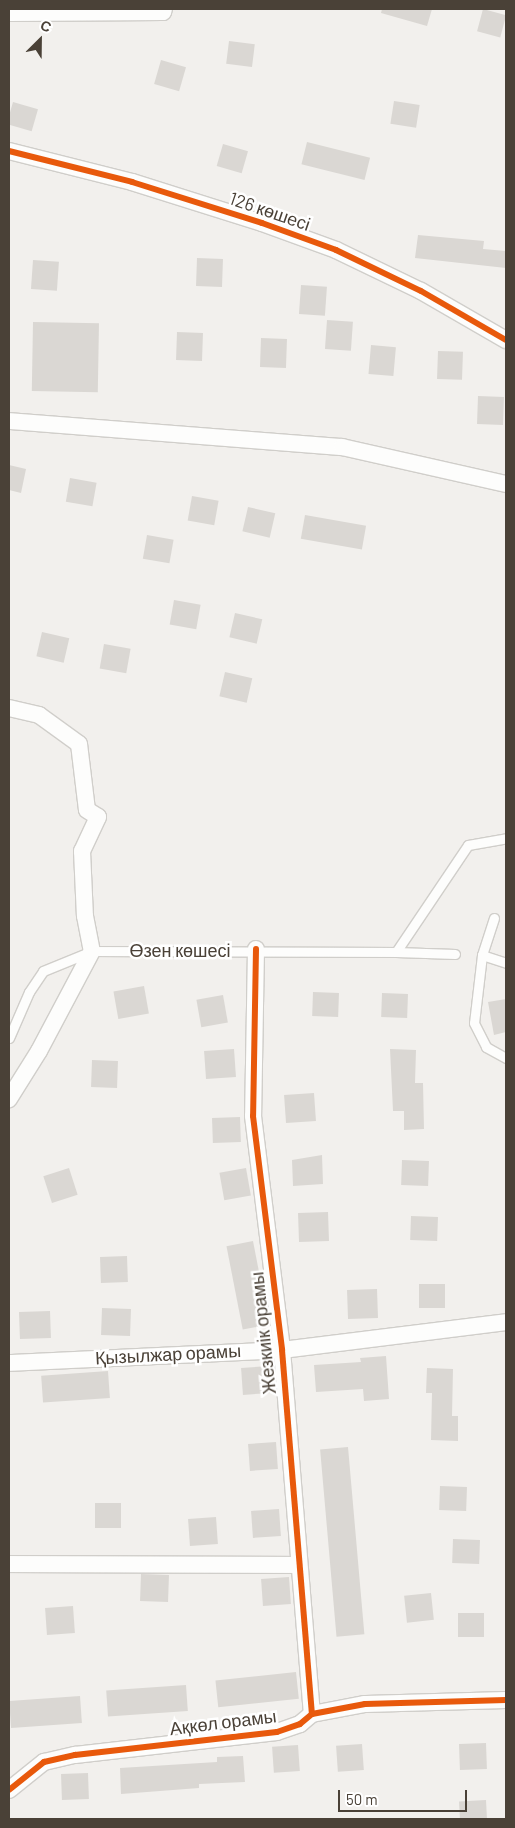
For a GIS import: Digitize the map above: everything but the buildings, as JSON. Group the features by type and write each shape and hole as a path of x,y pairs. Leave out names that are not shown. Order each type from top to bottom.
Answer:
{"street":[{"path":"9,13 163,12 164,9"},
{"name":"126 көшесі","path":"9,151 132,182 262,223 326,247 421,291 506,340"},
{"path":"9,421 342,447 506,484"},
{"path":"9,708 39,715 79,744 86,810 98,817 82,851 84,916 92,950 39,1050 9,1099"},
{"name":"Жезкиік орамы","path":"256,950 254,1116 282,1350 312,1714"},
{"name":"Қызылжар орамы","path":"9,1363 282,1350 506,1322"},
{"path":"9,1564 299,1565"},
{"name":"Ақкөл орамы","path":"9,1790 32,1769 61,1758 277,1732 300,1724 312,1714 365,1704 506,1700"}],"lane":[{"path":"396,952 468,845 506,838"},
{"path":"494,918 482,956 474,1023 486,1047 506,1058"},
{"name":"Өзен көшесі","path":"9,1038 29,992 43,971 92,950 256,950 455,954"},
{"path":"482,956 506,963"}],"cycle path":[{"path":"9,151 132,182 262,223 336,250 421,291 506,340"},
{"path":"256,949 253,1116 282,1350 312,1714"},
{"path":"9,1790 44,1762 75,1755 277,1732 300,1724 312,1714 365,1704 506,1700"}]}
